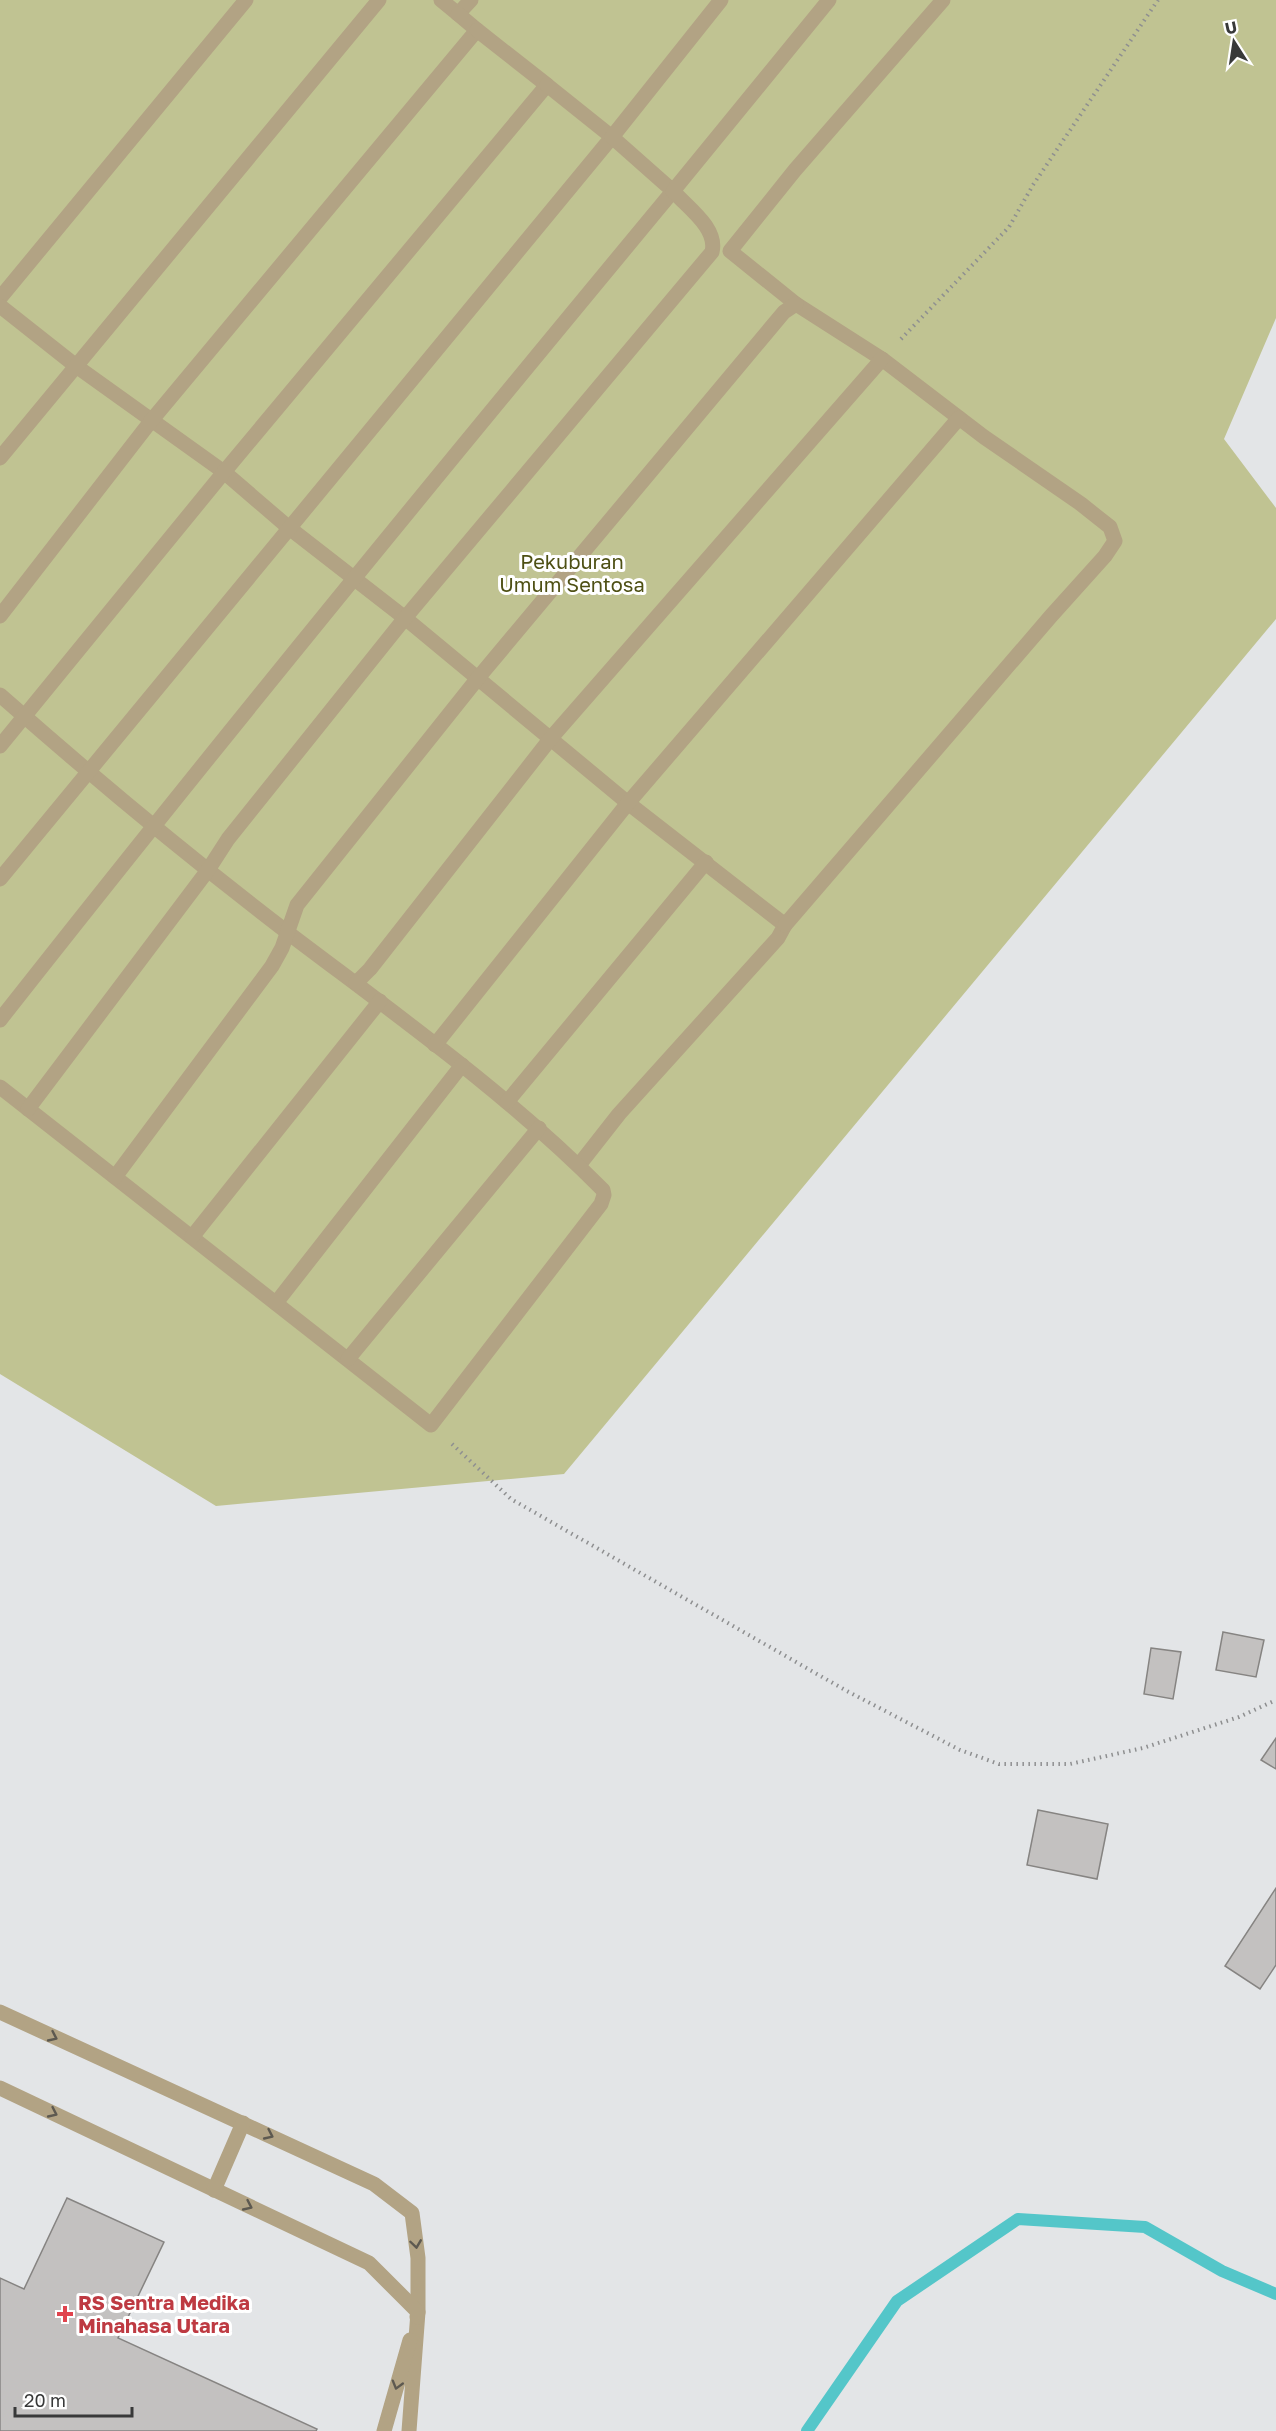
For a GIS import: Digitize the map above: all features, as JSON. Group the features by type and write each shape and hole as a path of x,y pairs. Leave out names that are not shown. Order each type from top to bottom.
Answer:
{"lane":[{"path":"0,298 246,0"},
{"path":"0,458 379,0"},
{"path":"28,1109 208,870 228,839 405,618 712,252 713,241 710,231 673,191 612,137 441,0"},
{"path":"458,14 471,0"},
{"path":"0,879 612,137 722,0"},
{"path":"0,1020 353,578 830,0"},
{"path":"730,251 795,170 944,0"},
{"path":"0,616 151,421 477,30"},
{"path":"0,746 224,472 547,85"},
{"path":"579,1165 619,1114 778,938 785,925 1105,556 1114,541 1110,527 1096,516 959,418 882,359 796,304 730,251 713,241"},
{"path":"115,1177 272,966 288,932 297,905 478,678 784,312 796,304"},
{"path":"0,306 76,366 224,472 288,527 405,618 628,803 785,925"},
{"path":"356,983 370,969 551,738 882,359"},
{"path":"435,1045 628,803 959,418"},
{"path":"0,695 153,826 462,1065 539,1128 604,1191 601,1204 431,1425 0,1087"},
{"path":"507,1102 706,862"},
{"path":"192,1237 380,1001"},
{"path":"276,1303 462,1065"},
{"path":"348,1359 539,1128"},
{"path":"0,2012 374,2184 412,2213 418,2258 418,2312 410,2431"},
{"path":"0,2088 369,2263 418,2312"},
{"path":"214,2190 243,2123"},
{"path":"384,2431 418,2312"}],"path":[{"path":"882,359 1009,227 1033,185 1158,0"},
{"path":"431,1425 511,1500 845,1690 960,1750 999,1764 1070,1764 1143,1748 1239,1717 1276,1700"}],"green space":[{"name":"Pekuburan Umum Sentosa","path":"0,0 1276,0 1276,318 1224,439 1276,508 1276,619 564,1474 216,1506 0,1374"}],"building":[{"path":"1223,1632 1264,1640 1256,1677 1216,1670"},
{"path":"1151,1648 1181,1652 1173,1699 1144,1694"},
{"path":"1276,1738 1276,1769 1261,1760"},
{"path":"1038,1810 1108,1824 1097,1879 1027,1865"},
{"path":"1276,1888 1276,1965 1260,1989 1225,1966"},
{"name":"RS Sentra Medika Minahasa Utara","path":"67,2198 164,2242 118,2338 317,2429 316,2431 0,2431 0,2278 24,2289"}],"waterway":[{"path":"807,2431 897,2301 1018,2219 1145,2227 1222,2271 1276,2294"}],"place":[{"name":"RS Sentra Medika Minahasa Utara","path":"65,2314"}]}
